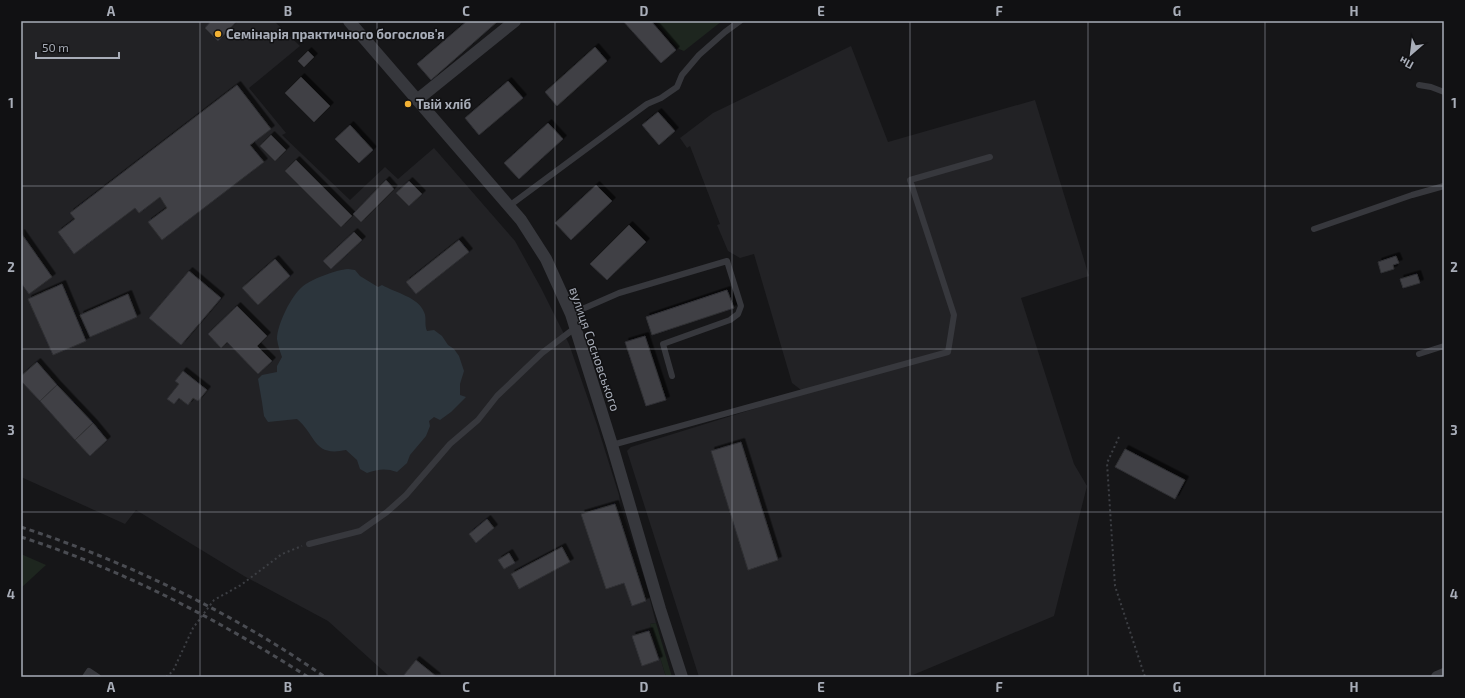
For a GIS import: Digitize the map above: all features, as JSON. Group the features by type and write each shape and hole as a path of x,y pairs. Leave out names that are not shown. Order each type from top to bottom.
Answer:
{"street":[{"name":"вулиця Сосновського","path":"349,21 509,206 546,259 571,314 682,677"},
{"path":"416,100 515,21"},
{"path":"1437,677 1444,674"}],"lane":[{"path":"509,206 647,104 661,98 677,87 682,75 699,55 740,21"},
{"path":"1419,85 1431,87 1444,92"},
{"path":"612,444 948,352 954,315 910,180 990,157"},
{"path":"1314,228 1412,195 1444,186"},
{"path":"571,314 619,293 727,261 741,306 738,314 730,320 663,344 672,376"},
{"path":"309,544 360,531 388,512 406,495 450,444 478,420 497,396 542,353 575,328"},
{"path":"1419,354 1444,346"},
{"path":"85,677 89,671 98,677"}],"path":[{"path":"1119,437 1107,463 1114,586 1145,677"},
{"path":"166,677 173,671 193,628 214,600 241,585 282,554 309,544"}],"shaded area":[{"path":"21,21 274,21 300,46 249,88 286,133 282,135 350,200 385,167 398,179 434,148 515,241 541,288 569,344 597,425 650,600 656,623 650,624 666,677 390,677 328,621 244,576 136,510 125,524 21,477"},
{"path":"655,21 722,21 684,51 679,49"},
{"path":"851,46 888,142 1035,100 1089,276 1021,298 1074,464 1087,486 1054,616 908,677 699,677 627,451 631,447 805,393 792,383 754,254 740,258 728,251 717,225 720,224 690,146 687,148 680,138 713,113"},
{"path":"348,269 355,270 360,276 378,287 382,285 412,299 417,303 425,314 427,331 434,330 442,336 448,345 454,349 459,356 464,371 460,384 460,395 466,397 451,412 440,420 434,417 429,421 430,426 426,436 410,455 407,463 397,472 382,470 367,473 360,469 357,460 346,450 335,451 321,448 297,419 268,422 264,416 258,379 262,375 277,372 277,366 282,357 277,342 279,326 293,297 302,287 311,281 324,275"},
{"path":"21,554 46,565 21,588"},
{"path":"656,623 672,677 666,677 650,624"}],"building":[{"name":"Семінарія практичного богослов'я","path":"211,21 237,21 218,41 205,28"},
{"path":"467,21 498,21 431,80 417,64"},
{"path":"623,21 651,21 676,50 661,63"},
{"path":"595,47 607,61 557,106 545,92"},
{"path":"308,51 314,57 304,67 298,61"},
{"path":"301,77 330,106 314,122 285,93"},
{"path":"508,81 523,98 479,135 465,118"},
{"path":"237,85 271,129 250,145 264,162 162,240 148,222 167,208 160,197 139,213 135,208 74,254 58,232 75,219 70,213"},
{"path":"658,112 675,131 659,145 642,125"},
{"path":"548,123 563,139 519,179 504,163"},
{"path":"350,125 373,150 359,163 335,139"},
{"path":"271,135 286,150 275,161 260,146"},
{"path":"296,160 352,216 341,227 285,171"},
{"path":"386,180 394,189 361,222 353,214"},
{"path":"409,181 422,194 409,206 396,193"},
{"path":"596,185 612,201 571,240 555,223"},
{"path":"629,225 646,242 607,280 590,264"},
{"path":"354,232 362,240 331,269 323,261"},
{"path":"21,233 52,277 29,294 21,283"},
{"path":"459,240 469,252 416,294 406,282"},
{"path":"1396,256 1399,263 1393,265 1394,269 1381,273 1378,262"},
{"path":"275,259 290,276 258,305 242,288"},
{"path":"189,271 221,298 181,345 149,318"},
{"path":"1417,274 1420,283 1403,288 1400,279"},
{"path":"62,284 86,341 53,355 28,299"},
{"path":"727,290 734,308 652,335 646,317"},
{"path":"128,294 137,317 90,337 80,315"},
{"path":"237,306 267,336 257,346 272,361 258,374 227,342 221,348 208,334"},
{"path":"645,336 666,400 646,406 625,342"},
{"path":"37,362 57,385 40,401 21,381 21,376"},
{"path":"183,371 207,390 198,401 193,398 188,405 179,398 174,404 167,399 179,384 175,381"},
{"path":"57,385 93,423 75,440 40,401"},
{"path":"93,423 107,440 90,456 75,440"},
{"path":"741,442 778,560 748,570 711,451"},
{"path":"1125,449 1185,480 1175,499 1115,467"},
{"path":"615,504 646,601 632,606 624,583 606,589 581,514"},
{"path":"487,519 494,528 476,543 469,534"},
{"path":"562,547 570,562 519,589 511,574"},
{"path":"509,553 515,563 504,569 498,560"},
{"path":"649,631 659,660 642,666 632,636"},
{"path":"416,660 437,677 407,677 404,675"}],"railway":[{"path":"21,527 101,556 179,591 254,631 325,677"},
{"path":"21,537 96,565 169,598 239,635 308,677"}],"place":[{"name":"Семінарія практичного богослов'я","path":"218,34"},
{"name":"Твій хліб","path":"408,104"}]}
